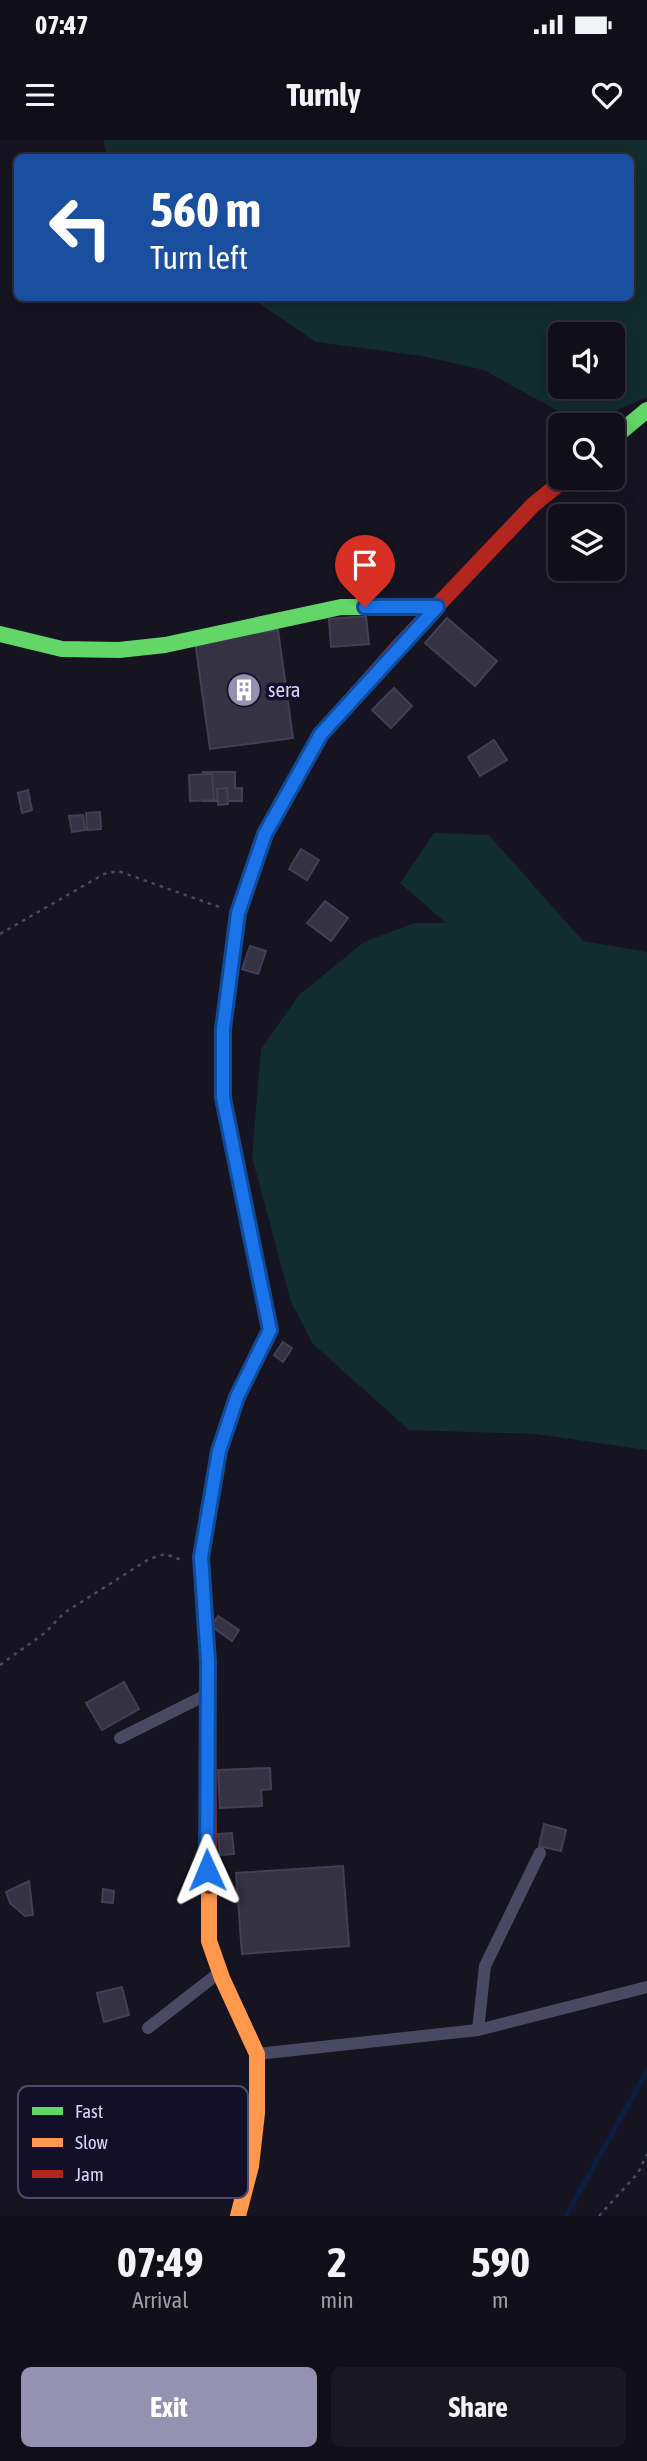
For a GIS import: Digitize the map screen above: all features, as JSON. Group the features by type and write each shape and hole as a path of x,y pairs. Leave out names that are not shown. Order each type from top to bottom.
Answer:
{"street":[{"path":"625,428 647,410"},
{"path":"248,2177 257,2113 257,2054 209,1941 208,1695 201,1557 219,1451 237,1397 270,1330 223,1098 223,1029 238,913 265,834 321,734 533,505 551,490"},
{"path":"0,634 62,649 119,650 165,645 341,607 437,607"},
{"path":"120,1738 208,1695"},
{"path":"478,2030 485,1966 540,1853"},
{"path":"148,2028 220,1972"},
{"path":"257,2054 478,2030 647,1987"},
{"path":"237,2216 242,2198"}],"path":[{"path":"0,934 104,874 118,871 238,913"},
{"path":"0,1665 46,1632 64,1613 159,1555 171,1555 183,1561 203,1582"},
{"path":"599,2216 638,2173 647,2154"}],"green space":[{"path":"103,140 647,140 647,397 610,413 561,413 484,370 422,356 316,342 255,301 634,301 634,154 107,154"},
{"path":"434,833 489,835 583,941 647,952 647,1450 536,1434 409,1430 313,1344 291,1302 252,1157 261,1049 299,995 364,942 414,923 446,923 400,883"}],"building":[{"path":"366,616 369,644 331,647 329,619"},
{"path":"447,618 497,661 475,686 425,643"},
{"name":"sera","path":"278,630 293,738 210,749 195,641"},
{"path":"394,688 412,706 391,728 372,710"},
{"path":"494,740 507,760 480,776 468,757"},
{"path":"203,772 235,772 235,788 242,788 242,801 203,801"},
{"path":"212,774 214,800 190,801 189,775"},
{"path":"227,788 228,804 218,805 217,789"},
{"path":"28,790 32,810 22,813 18,793"},
{"path":"100,812 101,829 87,830 86,813"},
{"path":"83,815 85,830 72,832 69,816"},
{"path":"301,849 319,860 307,880 289,869"},
{"path":"325,901 348,918 331,941 307,923"},
{"path":"250,946 266,951 258,974 242,969"},
{"path":"283,1342 292,1348 283,1362 274,1355"},
{"path":"218,1616 239,1630 232,1641 211,1626"},
{"path":"124,1682 139,1709 102,1730 86,1703"},
{"path":"270,1768 271,1789 261,1790 262,1806 220,1808 218,1770"},
{"path":"544,1824 566,1830 561,1851 539,1846"},
{"path":"232,1833 234,1854 220,1855 218,1834"},
{"path":"343,1866 349,1946 242,1954 236,1873"},
{"path":"29,1881 33,1915 25,1916 10,1903 6,1892"},
{"path":"103,1889 114,1891 113,1903 102,1902"},
{"path":"122,1987 129,2015 104,2022 97,1993"}],"waterway":[{"path":"566,2216 647,2071"}],"traffic: fast":[{"path":"625,428 647,410"},
{"path":"0,634 62,649 119,650 165,645 341,607 437,607"},
{"path":"255,862 238,913 223,1029 223,1098 270,1330 265,1341"}],"traffic: slow":[{"path":"209,1886 209,1941 222,1978 257,2054 257,2113 248,2178"},
{"path":"238,2216 243,2198"}],"traffic: jam":[{"path":"255,862 265,834 321,734 398,647 533,505 551,490"},
{"path":"209,1886 208,1662 201,1557 219,1451 237,1397 265,1341"}],"place":[{"name":"sera","path":"244,690"}],"route":[{"path":"207,1870 208,1662 201,1557 219,1451 237,1397 270,1330 223,1098 223,1029 238,913 265,834 321,734 437,607 365,607"}]}
